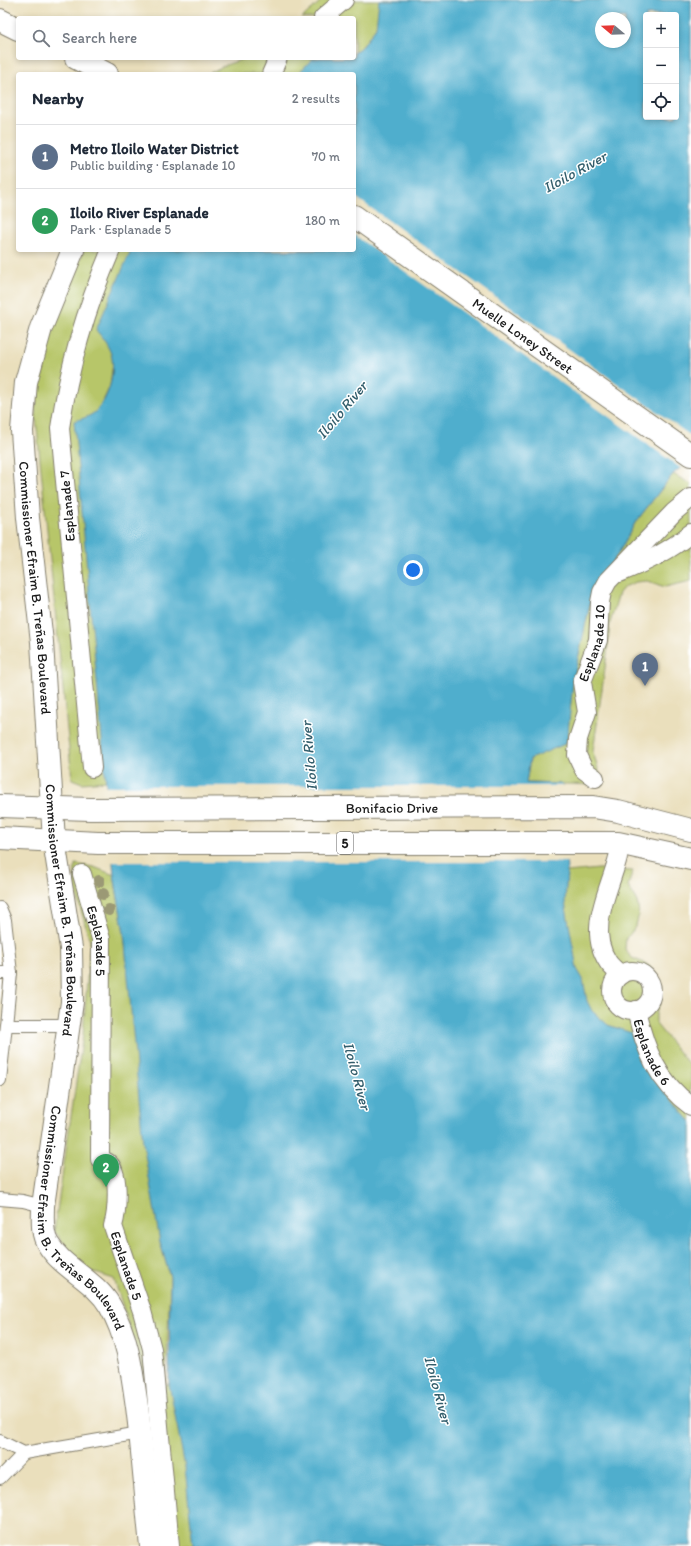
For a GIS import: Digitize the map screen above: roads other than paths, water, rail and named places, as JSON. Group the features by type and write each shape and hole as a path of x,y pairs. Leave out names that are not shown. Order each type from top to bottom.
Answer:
{"main road":[{"path":"0,20 16,28"},
{"path":"80,60 103,72"},
{"name":"Muelle Loney Street","path":"356,217 691,455"},
{"name":"Commissioner Efraim B. Treñas Boulevard","path":"72,252 41,328 26,382 22,431 28,518 42,642 54,841 73,977 70,1025 43,1206 42,1227 47,1244 60,1259 91,1284 109,1304 124,1336 132,1370 151,1546"},
{"name":"Bonifacio Drive","path":"0,806 90,809 593,807 618,811 691,830"},
{"name":"5","path":"0,838 90,843 618,843 691,859"}],"street":[{"path":"325,16 344,0"},
{"path":"272,72 277,60"},
{"name":"Esplanade 7","path":"92,768 60,428 65,393 77,344 93,294 110,252"},
{"name":"Esplanade 10","path":"595,778 584,770 577,754 578,739 587,712 582,682 598,640 602,592 608,581 674,512 691,498"},
{"path":"615,574 645,563 681,542 691,533"},
{"path":"618,857 613,879 602,905 599,921 600,940 608,962 621,975"},
{"name":"Esplanade 5","path":"82,874 101,939 100,1159 110,1164 115,1173 117,1215 113,1226 142,1311 152,1349 170,1546"},
{"name":"Esplanade 6","path":"626,972 639,972 649,980 651,986 650,999 642,1008 636,1010 623,1009 614,999 613,986 621,975 626,972"},
{"name":"Esplanade 6","path":"636,1010 650,1058 668,1084 691,1106"}],"lane":[{"path":"0,908 5,920 6,973 6,1025 0,1080"},
{"path":"6,1025 70,1025"},
{"path":"0,1199 24,1201 43,1206"},
{"path":"0,1441 24,1453 140,1434"},
{"path":"0,1478 24,1453"}],"water":[{"name":"Iloilo River","path":"379,0 691,0 691,459 673,474 635,523 618,554 600,579 590,603 573,682 567,743 530,759 526,783 563,784 567,872 565,902 577,969 583,979 587,1001 592,1011 608,1025 632,1033 643,1065 691,1122 691,1546 193,1546 185,1467 169,1384 170,1277 160,1242 143,1143 124,933 114,875 74,421 85,418 94,413 101,406 108,392 113,368 111,354 103,338 96,330 130,252 356,252 356,72 300,72 311,60 356,60 356,51 363,46 376,27"}],"place":[{"name":"Metro Iloilo Water District","path":"645,686"},
{"name":"Iloilo River Esplanade","path":"106,1187"}]}
